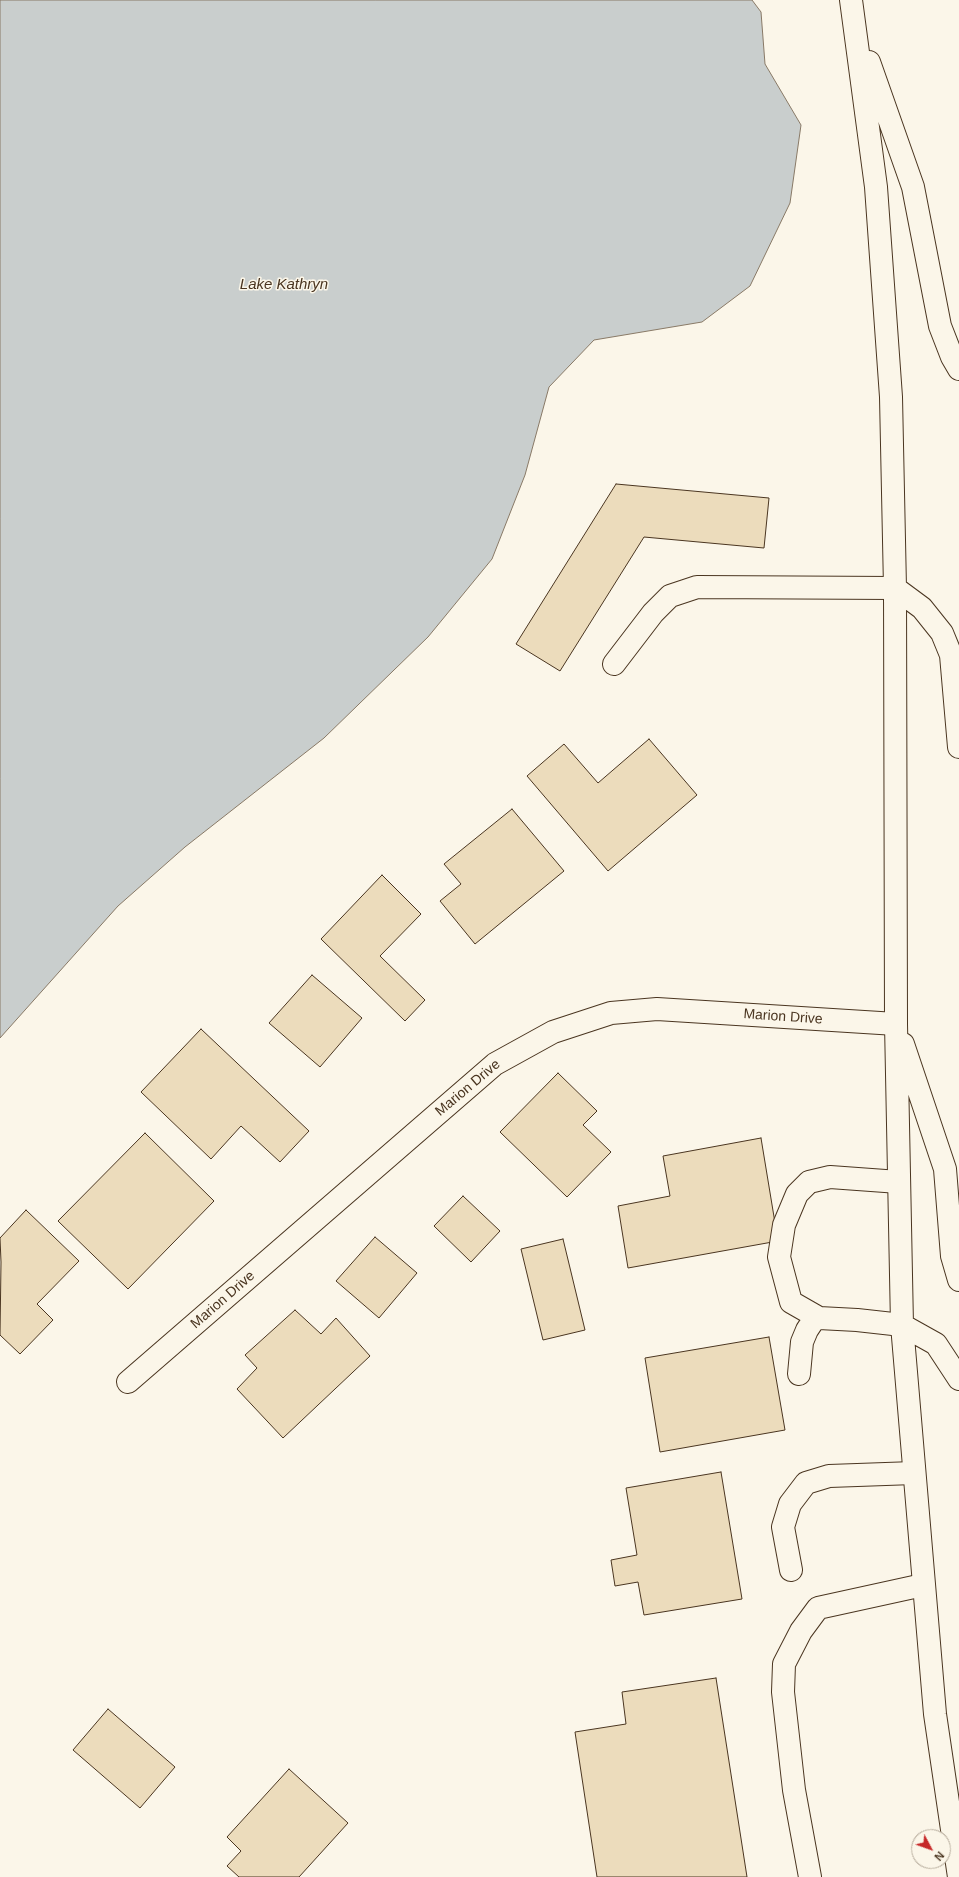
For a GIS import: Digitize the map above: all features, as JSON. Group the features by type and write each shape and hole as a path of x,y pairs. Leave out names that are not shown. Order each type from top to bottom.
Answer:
{"main road":[{"path":"851,0 877,203 891,397 895,588 896,1024 902,1325 935,1714 959,1877"},
{"path":"854,21 913,187 940,326 952,357 959,369"},
{"path":"614,664 653,613 670,596 697,587 895,588 922,608 942,633 951,655 959,747"},
{"name":"Marion Drive","path":"128,1382 495,1064 552,1032 611,1013 657,1009 896,1024"},
{"path":"896,1024 944,1169 952,1256 959,1280"},
{"path":"899,1182 830,1177 809,1182 797,1194 784,1225 779,1257 791,1302 819,1318 857,1320 902,1325 936,1344 959,1378"},
{"path":"799,1374 802,1342 813,1321 819,1318"},
{"path":"791,1570 783,1527 790,1504 806,1483 828,1476 914,1473"},
{"path":"810,1877 794,1790 783,1692 784,1664 801,1630 818,1608 923,1585"}],"water":[{"name":"Lake Kathryn","path":"0,0 752,0 761,12 765,64 801,125 790,203 750,286 702,322 594,340 549,387 525,475 492,559 428,637 324,738 185,847 118,906 0,1038"}],"building":[{"path":"616,484 769,498 764,548 644,537 560,671 516,644"},
{"path":"649,739 697,795 608,871 527,776 564,744 598,783"},
{"path":"512,809 564,871 475,944 440,901 461,884 444,864"},
{"path":"382,875 421,914 380,956 425,1000 405,1021 321,939"},
{"path":"312,975 362,1018 320,1067 269,1023"},
{"path":"201,1029 309,1131 280,1162 241,1126 211,1159 141,1092"},
{"path":"558,1073 597,1111 583,1125 611,1152 567,1197 500,1132"},
{"path":"145,1133 214,1201 128,1289 58,1221"},
{"path":"761,1138 778,1241 628,1268 618,1206 670,1196 663,1156"},
{"path":"463,1196 500,1231 471,1262 434,1226"},
{"path":"26,1210 79,1261 37,1304 53,1320 20,1354 0,1335 0,1238"},
{"path":"375,1237 417,1273 379,1318 336,1281"},
{"path":"563,1239 585,1330 543,1340 521,1249"},
{"path":"295,1310 321,1334 336,1318 370,1356 283,1438 237,1389 257,1368 245,1355"},
{"path":"769,1337 785,1430 660,1452 645,1358"},
{"path":"721,1472 742,1599 644,1615 638,1582 615,1586 611,1560 637,1555 626,1488"},
{"path":"716,1678 747,1877 597,1877 575,1732 626,1724 622,1692"},
{"path":"108,1709 175,1767 140,1808 73,1750"},
{"path":"289,1769 348,1823 299,1877 239,1877 227,1866 241,1851 227,1837"}]}
